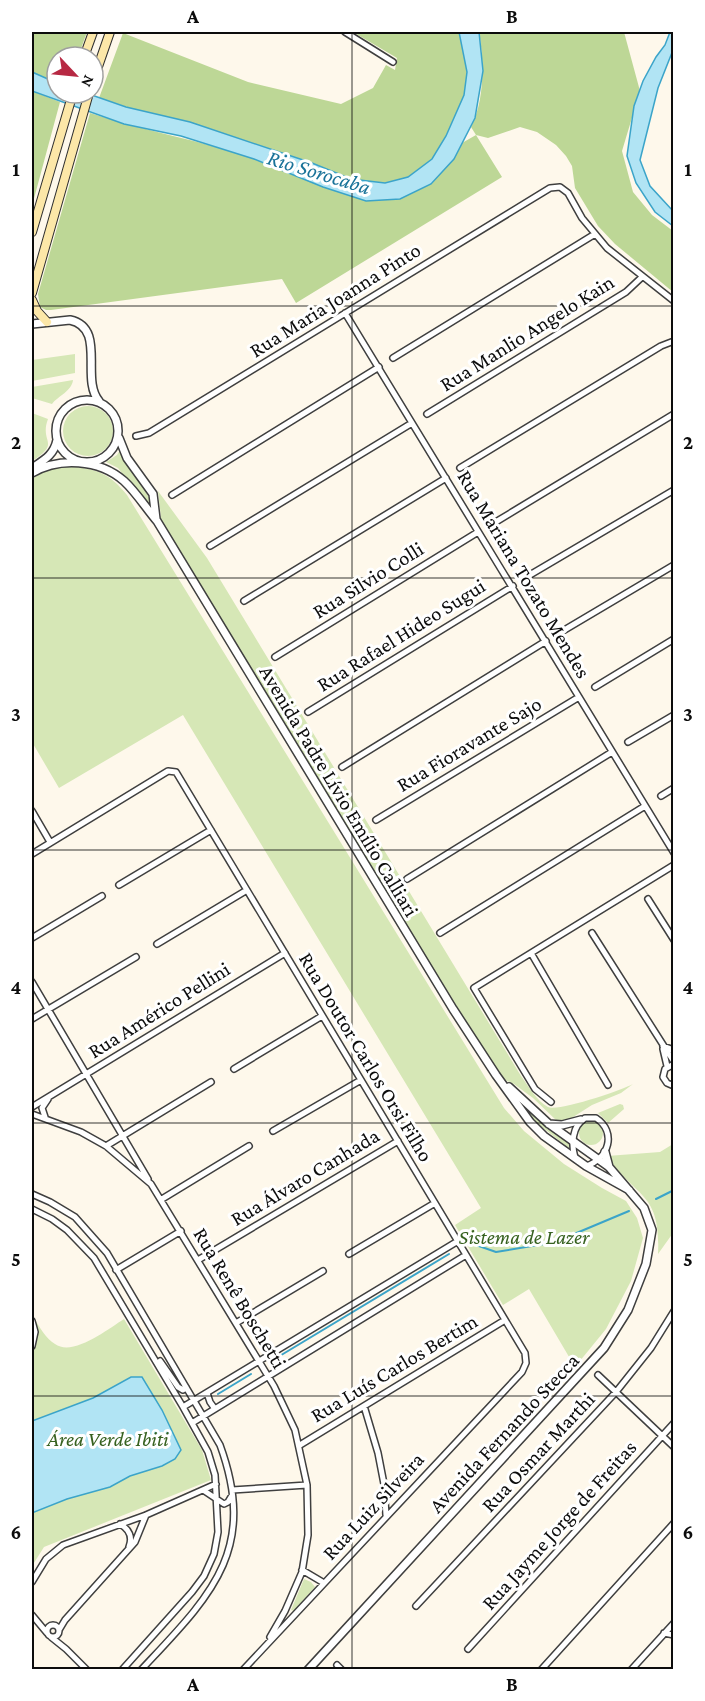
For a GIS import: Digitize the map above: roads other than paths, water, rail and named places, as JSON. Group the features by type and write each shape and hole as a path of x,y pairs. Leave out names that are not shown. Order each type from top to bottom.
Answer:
{"main road":[{"path":"105,46 110,32"},
{"path":"32,232 69,105"},
{"path":"32,294 85,105"},
{"path":"32,300 37,311 47,322"}],"street":[{"path":"345,32 393,62"},
{"name":"Rua Maria Joanna Pinto","path":"136,436 149,433 550,188 560,187 567,193 582,218 596,234"},
{"path":"393,358 596,234 607,248 674,301"},
{"name":"Rua Manlio Angelo Kain","path":"427,414 626,292 642,277"},
{"name":"Rua Mariana Tozato Mendes","path":"345,313 674,853"},
{"path":"32,324 70,320 76,321 85,328 89,338 93,392 101,403 114,414 118,431 116,443 110,453 100,460 44,466 32,473"},
{"path":"460,468 661,346 674,341"},
{"path":"172,495 379,367"},
{"path":"32,468 50,456 54,450 57,440 57,422 67,407 83,400 101,403"},
{"path":"494,523 674,414"},
{"path":"210,546 412,423"},
{"name":"Avenida Padre Lívio Emílio Calliari","path":"118,431 120,443 127,458 153,494 157,521"},
{"path":"57,440 66,455 83,462"},
{"name":"Avenida Padre Lívio Emílio Calliari","path":"83,462 122,479 157,521 410,939 496,1075 530,1122 586,1166 629,1190"},
{"path":"244,601 446,478"},
{"path":"523,579 674,490"},
{"name":"Rua Silvio Colli","path":"275,657 478,532"},
{"path":"561,632 674,565"},
{"name":"Rua Rafael Hideo Sugui","path":"308,712 513,586"},
{"path":"595,687 674,639"},
{"path":"342,768 546,641"},
{"name":"Rua Fioravante Sajo","path":"376,820 579,697"},
{"path":"628,742 674,715"},
{"path":"406,879 612,752"},
{"name":"Rua Doutor Carlos Orsi Filho","path":"50,843 168,771 176,772 525,1353 526,1363"},
{"path":"661,796 674,788"},
{"path":"440,933 645,806"},
{"path":"32,812 50,843 32,854"},
{"path":"119,885 211,830"},
{"path":"551,1102 535,1089 474,988 674,865"},
{"path":"157,944 247,890"},
{"path":"32,938 102,896"},
{"path":"648,899 674,940"},
{"path":"592,933 662,1045 671,1064 663,1077 672,1086"},
{"name":"Rua Américo Pellini","path":"32,1107 285,953"},
{"path":"531,953 608,1084"},
{"path":"32,1020 136,957"},
{"path":"32,982 151,1184"},
{"path":"234,1069 322,1016"},
{"path":"662,1045 674,1050"},
{"name":"Avenida Padre Lívio Emílio Calliari","path":"496,1075 549,1124 609,1167"},
{"path":"273,1131 361,1080"},
{"path":"106,1146 212,1082"},
{"path":"46,1118 42,1108 51,1096"},
{"name":"Rua Renê Boschetti","path":"32,1114 81,1132 106,1146 151,1184 268,1376 295,1430 307,1485 308,1534 302,1570 285,1611 264,1646"},
{"path":"549,1124 562,1125 588,1117 596,1118 606,1128 609,1133 605,1152 599,1160 586,1166"},
{"path":"575,1158 573,1142 575,1130 581,1120"},
{"name":"Rua Álvaro Canhada","path":"198,1260 398,1141"},
{"path":"162,1199 249,1146"},
{"path":"605,1152 609,1167"},
{"name":"Avenida Fernando Stecca","path":"308,1670 604,1348 628,1310 646,1264 652,1230 644,1208 609,1167"},
{"path":"32,1194 75,1217 107,1253 220,1445 228,1468 233,1522 231,1546 219,1576 197,1609 141,1670"},
{"path":"349,1254 435,1203"},
{"path":"32,1209 67,1230 94,1258 192,1423 207,1452 215,1475 218,1532 214,1554 204,1576 124,1670"},
{"path":"116,1270 181,1231"},
{"path":"183,1407 458,1241"},
{"path":"192,1423 466,1255"},
{"path":"236,1323 323,1271"},
{"name":"Rua Osmar Marthi","path":"416,1606 616,1392 651,1348 674,1311"},
{"name":"Rua Luís Carlos Bertim","path":"300,1445 505,1320"},
{"path":"32,1321 35,1332 32,1346"},
{"path":"151,1352 155,1353 178,1387 183,1390 186,1387"},
{"name":"Rua Luiz Silveira","path":"243,1670 522,1372 526,1363"},
{"path":"598,1375 674,1447"},
{"path":"207,1393 215,1409"},
{"path":"364,1406 378,1453 384,1484 386,1515"},
{"name":"Rua Jayme Jorge de Freitas","path":"468,1649 674,1423"},
{"path":"199,1437 203,1431 210,1429"},
{"path":"32,1582 46,1559 57,1549 146,1515 216,1484"},
{"path":"232,1493 307,1485"},
{"path":"202,1490 209,1492 224,1504 228,1503 232,1493"},
{"path":"49,1635 57,1636 65,1620 135,1542 146,1515"},
{"path":"541,1670 674,1522"},
{"path":"120,1524 130,1533 131,1543 127,1551"},
{"path":"302,1570 324,1583"},
{"path":"285,1611 288,1614 296,1613"},
{"path":"32,1615 49,1635 87,1670"},
{"path":"49,1635 48,1628 65,1620"},
{"path":"38,1622 53,1625 59,1631 66,1649"},
{"path":"631,1670 674,1623"},
{"path":"664,1633 674,1635"}],"water":[{"name":"Rio Sorocaba","path":"459,32 479,32 483,71 475,118 454,159 431,184 400,199 366,201 323,187 254,159 181,136 124,124 71,105 105,105 105,100 190,122 312,163 351,179 385,183 408,177 432,159 446,136 464,95 467,72"},
{"path":"670,32 673,32 673,50 658,88 640,160 650,186 673,211 673,226 655,212 636,183 627,156 634,106 643,81 665,45"},
{"name":"Rio Sorocaba","path":"32,72 45,78 45,96 32,91"},
{"path":"131,1377 142,1377 162,1410 181,1450 175,1459 162,1466 130,1476 110,1487 67,1499 32,1513 32,1421 93,1398"}],"waterway":[{"path":"656,1199 674,1190"},
{"path":"469,1244 496,1252 544,1244 629,1211"},
{"path":"273,1360 449,1254"},
{"path":"218,1394 251,1374"}],"park label":[{"name":"Sistema de Lazer","path":"524,1237"},
{"name":"Área Verde Ibiti","path":"108,1439"}]}
